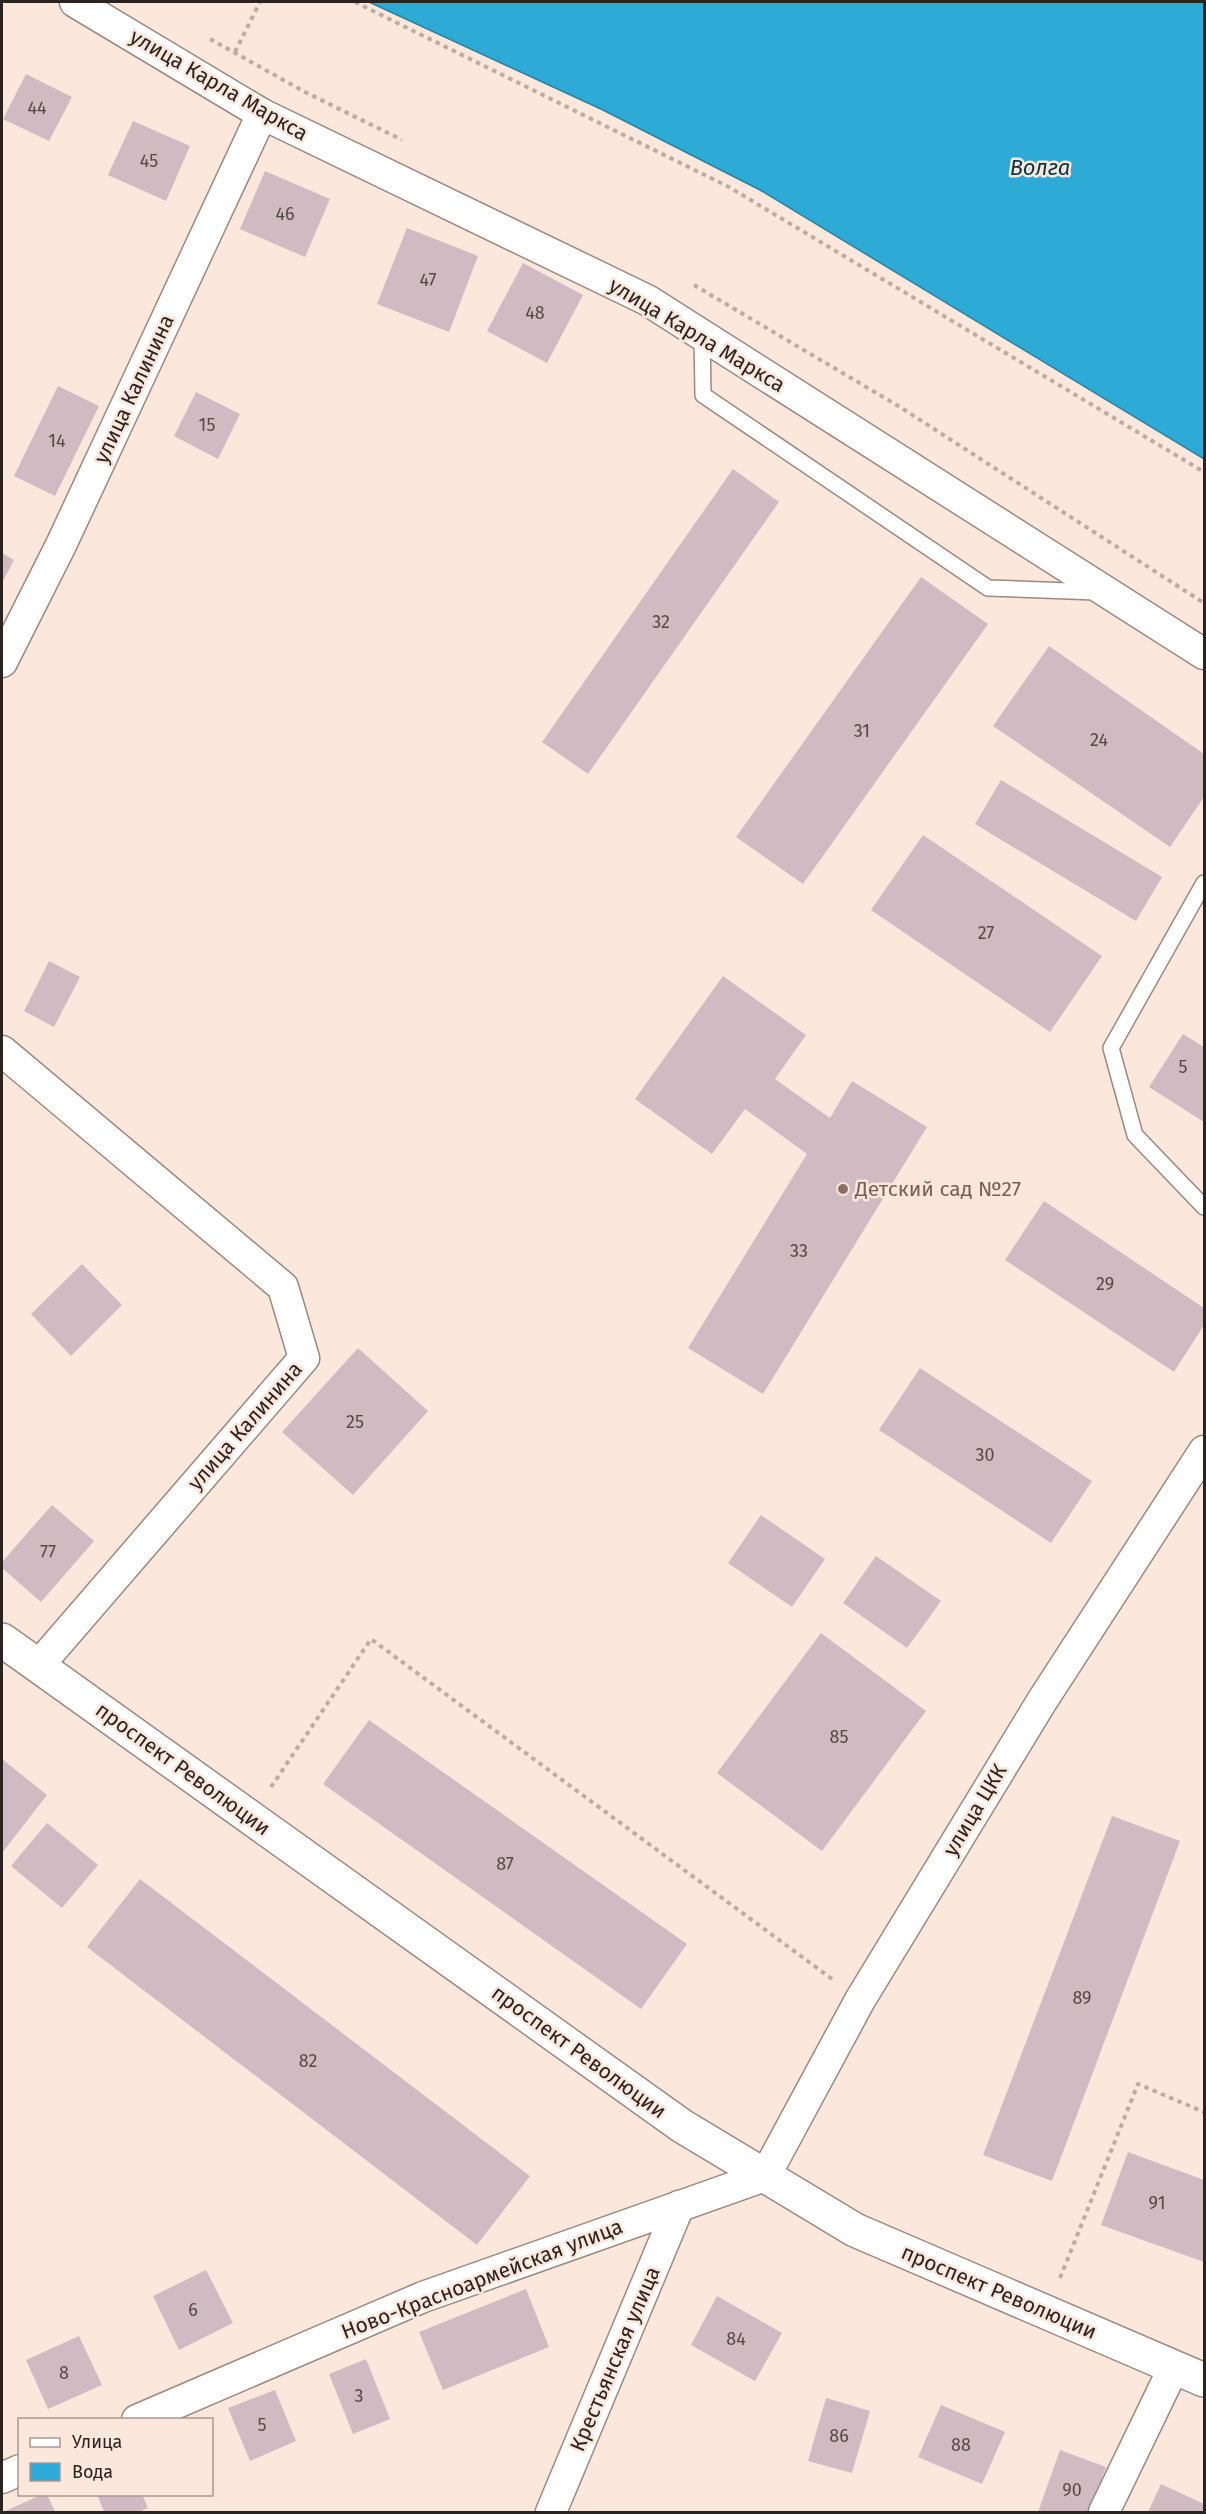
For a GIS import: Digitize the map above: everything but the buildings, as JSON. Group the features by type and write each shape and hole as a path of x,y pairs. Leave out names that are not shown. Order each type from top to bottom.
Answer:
{"street":[{"name":"улица Карла Маркса","path":"75,2 262,114 647,300 1204,654"},
{"name":"улица Калинина","path":"2,662 66,535 262,114"},
{"name":"улица Калинина","path":"2,1051 283,1287 304,1358 39,1665"},
{"name":"улица ЦКК","path":"765,2176 860,2000 1042,1701 1204,1454"},
{"name":"проспект Революции","path":"2,1640 682,2126 855,2230 1204,2380"},
{"name":"Ново-Красноармейская улица","path":"142,2418 423,2297 765,2176"},
{"name":"Крестьянская улица","path":"551,2512 679,2206"},
{"path":"1104,2512 1174,2367"},
{"path":"2,2478 18,2471"}],"lane":[{"path":"702,334 703,395 988,588 1108,593"},
{"path":"1204,883 1111,1048 1135,1135 1204,1207"}],"path":[{"path":"235,52 260,2"},
{"path":"355,2 729,187 1204,472"},
{"path":"250,1817 371,1639 860,2000"},
{"path":"1046,2312 1138,2084 1204,2112"}],"water":[{"name":"Волга","path":"369,2 1204,2 1204,459 760,190 603,110"}],"place":[{"name":"Детский сад №27","path":"843,1189"}]}
